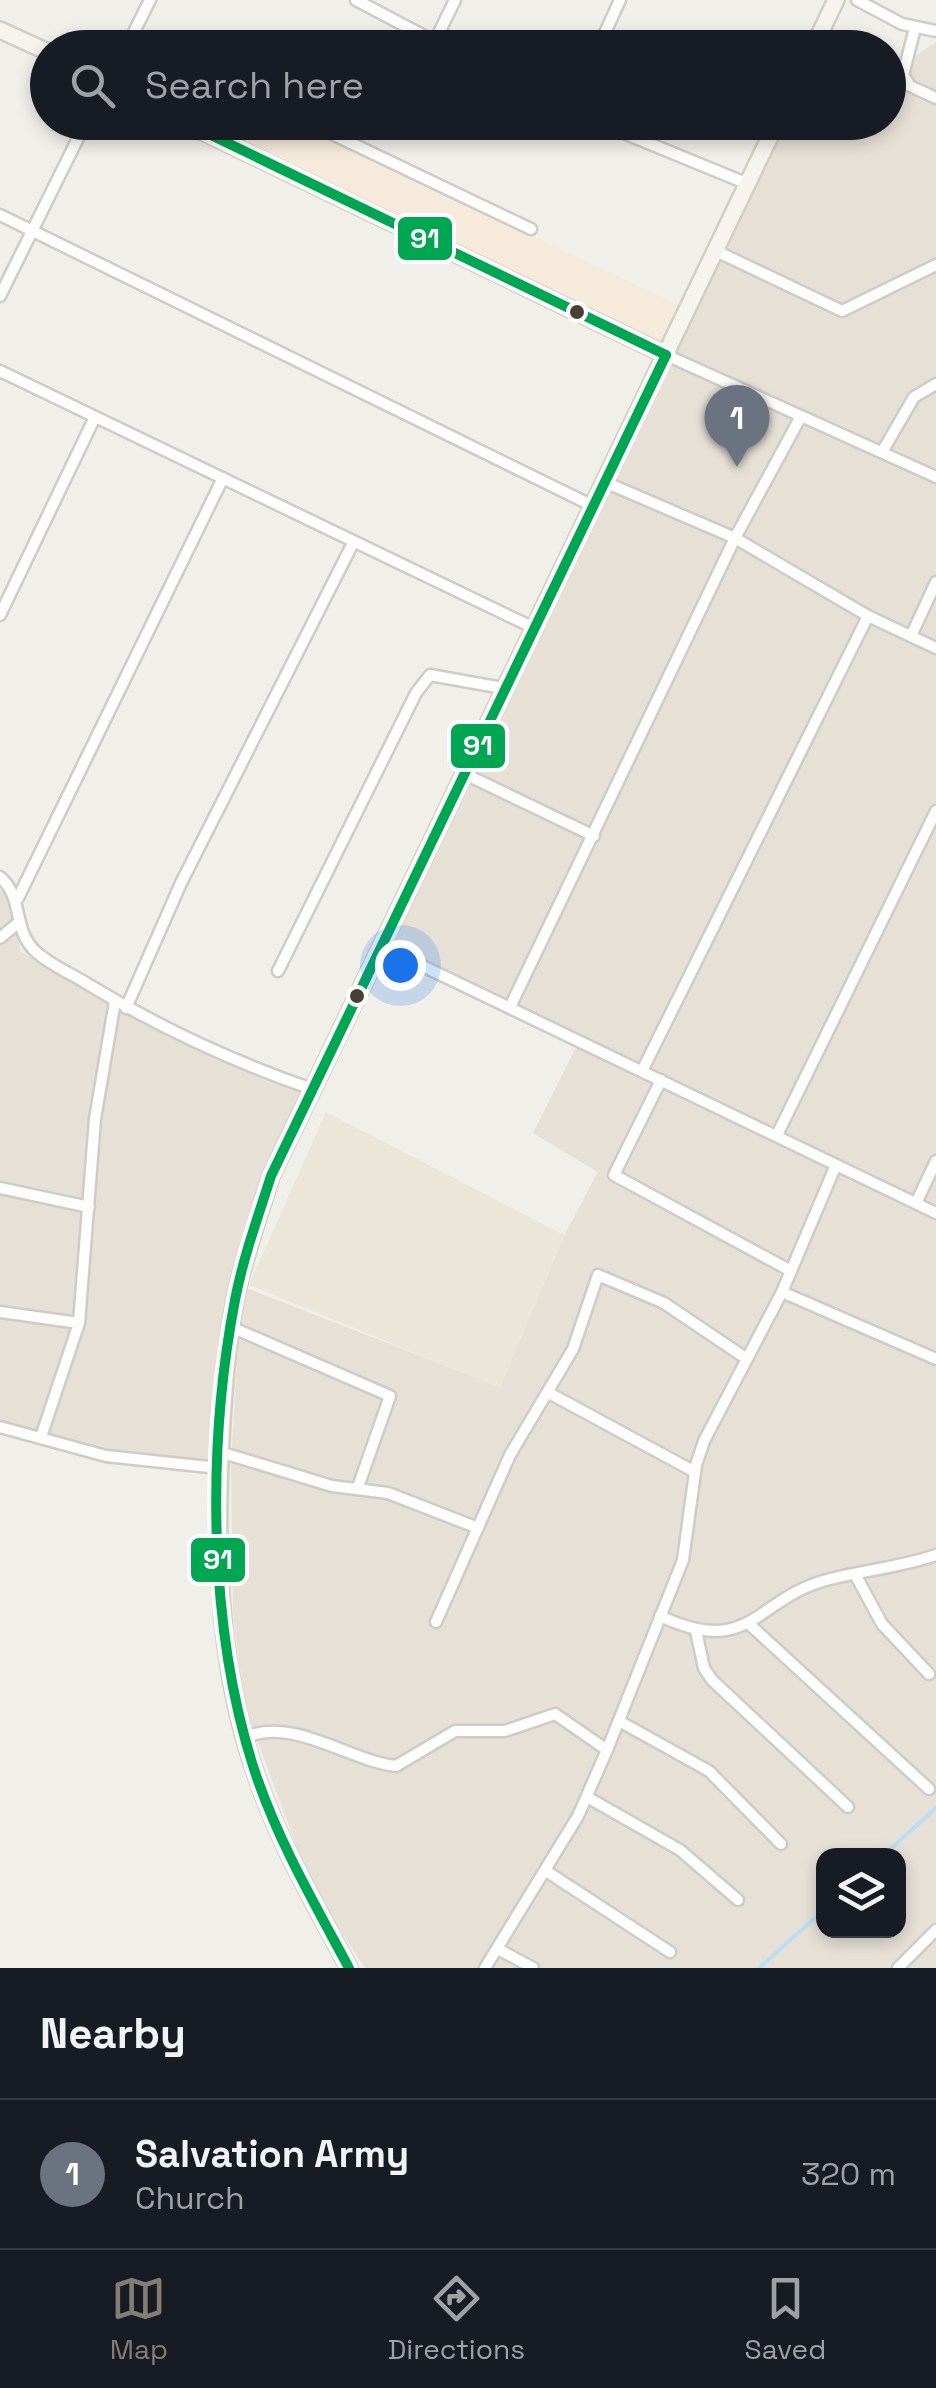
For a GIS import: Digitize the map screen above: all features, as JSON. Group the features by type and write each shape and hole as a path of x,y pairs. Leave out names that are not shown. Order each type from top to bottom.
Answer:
{"street":[{"path":"135,30 150,0"},
{"path":"356,0 413,30"},
{"path":"440,30 455,0"},
{"path":"606,30 620,0"},
{"path":"822,30 836,0"},
{"path":"858,0 919,28 936,31"},
{"path":"906,65 919,28 936,17"},
{"path":"0,30 30,44"},
{"path":"906,79 910,86 936,98"},
{"path":"0,296 77,140"},
{"path":"221,140 666,355 936,477"},
{"path":"345,140 531,229"},
{"path":"641,140 748,184"},
{"path":"349,1968 288,1855 244,1738 221,1618 220,1452 231,1328 271,1176 316,1090 769,140"},
{"path":"0,215 594,507"},
{"path":"716,250 842,311 936,265"},
{"path":"0,371 536,630"},
{"path":"882,452 914,397 936,384"},
{"path":"0,616 95,416"},
{"path":"510,1007 735,538 800,418"},
{"path":"223,478 18,898 18,923 36,952 126,1008 234,1062 316,1090"},
{"path":"607,482 735,538 868,616 936,648"},
{"path":"126,1008 172,901 353,543"},
{"path":"911,636 936,582"},
{"path":"642,1072 868,616"},
{"path":"278,970 416,694 430,675 508,689"},
{"path":"467,775 594,836"},
{"path":"777,1135 936,812"},
{"path":"0,877 18,898"},
{"path":"0,938 18,923"},
{"path":"382,946 936,1213"},
{"path":"41,1437 79,1323 95,1119 115,1001"},
{"path":"660,1080 614,1175 791,1271"},
{"path":"916,1204 936,1161"},
{"path":"485,1968 587,1797 683,1560 695,1472 704,1441 782,1292 836,1165"},
{"path":"0,1188 89,1207"},
{"path":"436,1622 510,1456 572,1349 593,1283 602,1274 693,1320 747,1358"},
{"path":"782,1292 936,1359"},
{"path":"0,1312 79,1323"},
{"path":"231,1328 390,1396 358,1487"},
{"path":"549,1392 695,1472"},
{"path":"0,1427 106,1456 209,1467"},
{"path":"220,1452 332,1486 358,1487 418,1503 478,1528"},
{"path":"660,1616 696,1632 749,1624 807,1587 936,1554"},
{"path":"856,1576 882,1624 929,1674"},
{"path":"749,1624 928,1789"},
{"path":"696,1632 704,1668 712,1680 848,1807"},
{"path":"244,1738 267,1732 288,1734 396,1766 455,1731 512,1730 555,1714 607,1750"},
{"path":"619,1721 709,1771 781,1844"},
{"path":"587,1797 680,1850 738,1900"},
{"path":"546,1871 670,1952"},
{"path":"898,1968 936,1930"},
{"path":"498,1950 533,1968"}],"shaded area":[{"path":"936,42 936,1968 365,1968 329,1913 296,1845 245,1707 233,1614 231,1465 241,1286 500,1387 564,1236 598,1172 533,1133 579,1041 385,947 769,140 906,140 906,62"},
{"path":"237,140 332,140 678,305 660,341"},
{"path":"0,890 9,896 21,952 233,1064 308,1091 238,1285 218,1477 0,1424"},
{"path":"326,1112 564,1235 500,1388 249,1285"}],"waterway":[{"path":"892,1848 936,1808"},
{"path":"759,1968 816,1917"}],"transit line":[{"name":"91","path":"221,140 666,355"},
{"name":"91","path":"349,1968 263,1795 239,1714 228,1656 220,1597 217,1475 226,1356 235,1300 271,1176 666,355"}],"place":[{"name":"Salvation Army","path":"737,467"}]}
